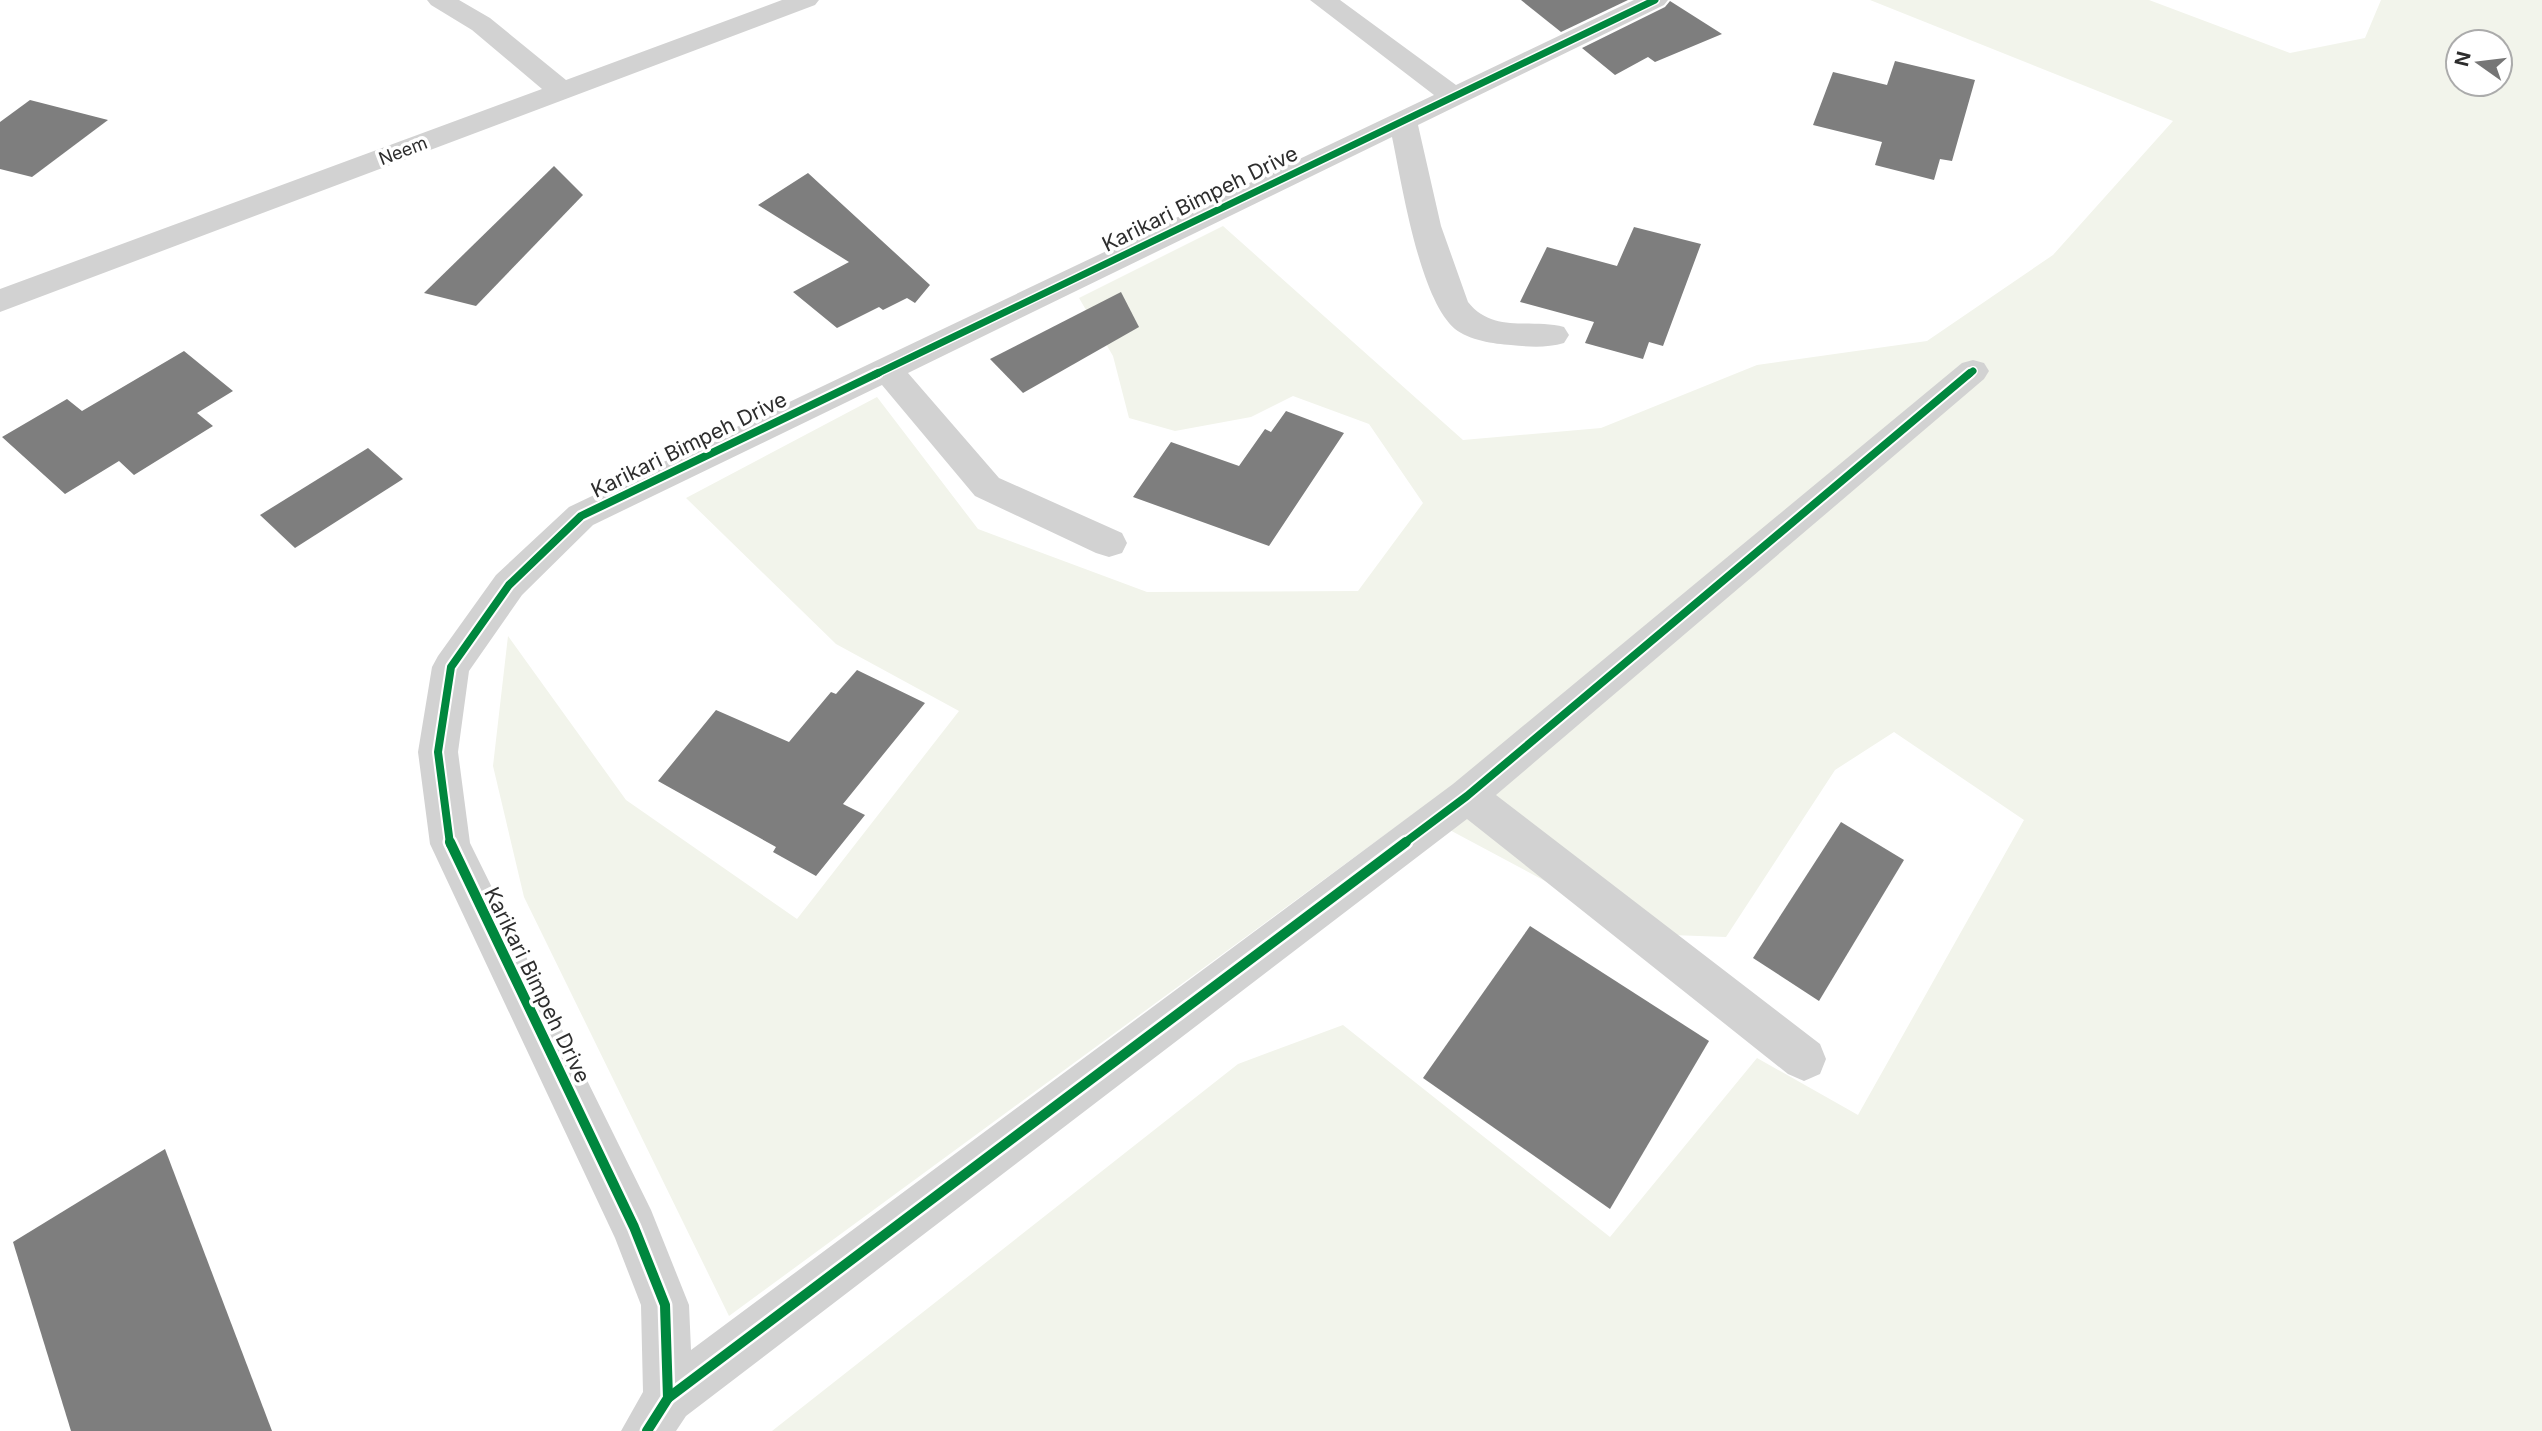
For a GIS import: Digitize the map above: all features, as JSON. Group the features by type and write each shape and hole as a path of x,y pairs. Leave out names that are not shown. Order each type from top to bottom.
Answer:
{"street":[{"path":"440,0 481,24 562,91"},
{"name":"Neem","path":"0,301 806,0"},
{"path":"1323,0 1452,96"},
{"name":"Karikari Bimpeh Drive","path":"657,1414 664,1305 634,1227 450,844 438,752 451,667 509,585 581,516 1655,0"},
{"path":"1403,120 1426,225 1449,299 1465,321 1500,334 1553,335"},
{"path":"886,369 987,486 1109,542"},
{"path":"657,1414 1467,796 1973,371"},
{"path":"1467,796 1804,1059"}],"shaded area":[{"path":"1870,0 2149,0 2290,53 2365,38 2381,0 2542,0 2542,1431 772,1431 1238,1064 1343,1025 1610,1237 1757,1058 1858,1115 2024,820 1894,732 1835,770 1726,937 1644,934 1416,812 729,1316 524,897 493,766 508,636 626,800 797,919 959,711 836,644 686,498 877,397 978,529 1147,592 1358,591 1423,503 1369,424 1293,396 1251,417 1175,431 1129,418 1113,356 1079,298 1223,226 1463,440 1601,428 1757,365 1927,341 2053,255 2173,121"}],"building":[{"path":"1521,0 1628,0 1561,32"},
{"path":"1670,1 1722,34 1655,62 1648,57 1615,75 1582,48 1665,7"},
{"path":"1895,61 1975,80 1952,161 1940,159 1934,180 1875,165 1882,142 1813,125 1833,72 1887,85"},
{"path":"30,100 108,120 32,177 0,169 0,122"},
{"path":"554,166 583,195 476,306 424,293"},
{"path":"808,173 930,285 915,303 907,298 883,310 879,307 837,328 793,292 849,262 758,205"},
{"path":"1634,227 1701,244 1663,346 1649,342 1643,359 1585,343 1594,322 1520,302 1547,247 1617,266"},
{"path":"1121,292 1139,327 1023,393 990,359"},
{"path":"184,351 233,391 197,413 213,426 134,475 119,461 65,494 2,437 67,399 82,411"},
{"path":"1286,411 1344,433 1269,546 1133,497 1171,442 1239,466 1265,429 1271,432"},
{"path":"368,448 403,479 295,548 260,515"},
{"path":"857,670 925,703 843,804 865,815 816,876 773,852 776,847 658,781 716,710 789,742 831,692 836,694"},
{"path":"1841,822 1904,860 1819,1001 1753,958"},
{"path":"1530,926 1709,1041 1610,1209 1423,1078"},
{"path":"165,1149 272,1431 71,1431 13,1242"}],"cycle path":[{"path":"647,1431 668,1398 665,1305 634,1227 450,844 438,752 451,667 509,585 581,516 1655,0"},
{"path":"668,1398 1467,796 1973,371"}]}
